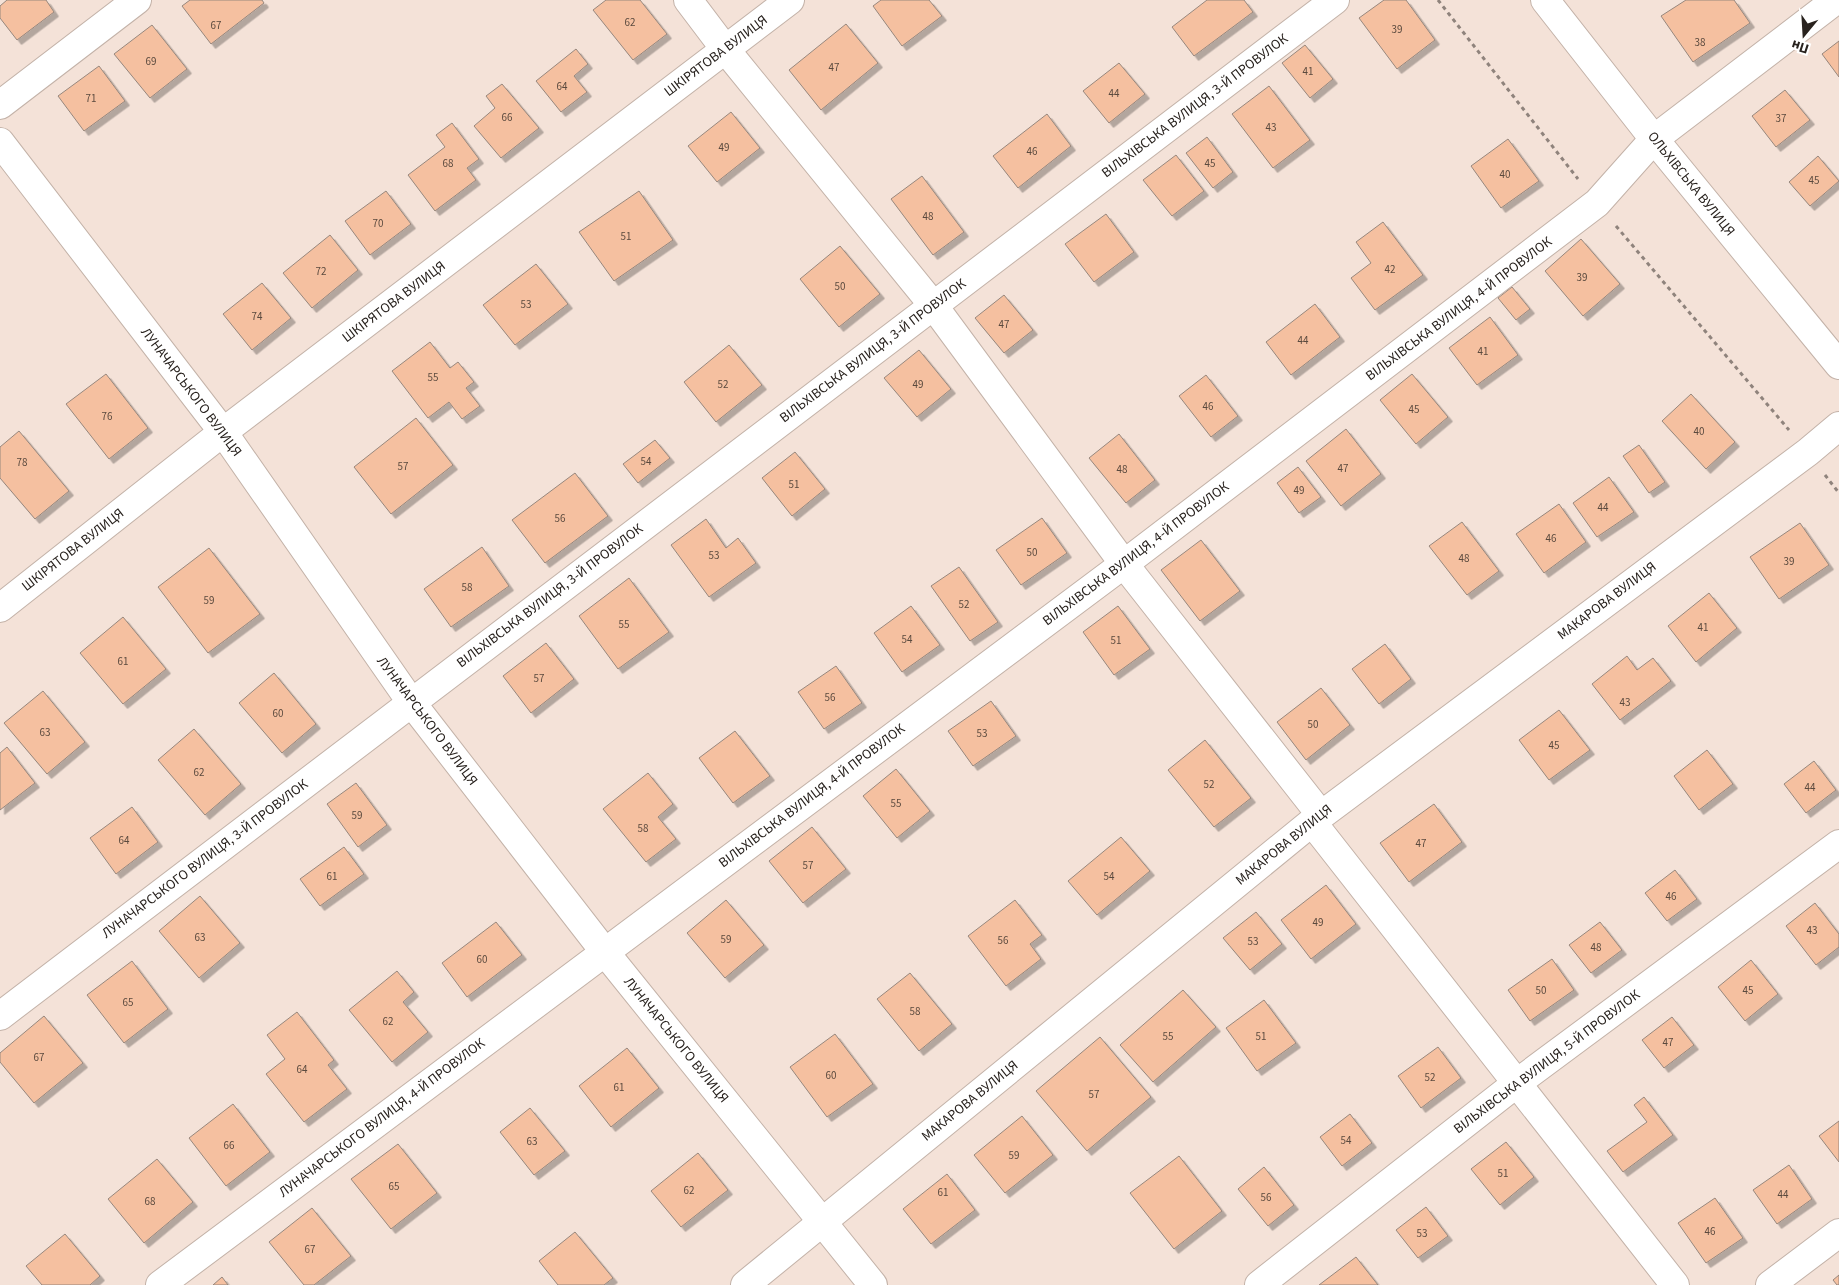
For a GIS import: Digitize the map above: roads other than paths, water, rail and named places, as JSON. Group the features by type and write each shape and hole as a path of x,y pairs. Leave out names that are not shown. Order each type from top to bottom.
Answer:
{"street":[{"path":"0,105 137,0"},
{"path":"688,0 725,49 933,306 1124,564 1316,818 1675,1285"},
{"name":"ШКІРЯТОВА ВУЛИЦЯ","path":"0,608 223,432 790,0"},
{"name":"ВІЛЬХІВСЬКА ВУЛИЦЯ, 3-Й ПРОВУЛОК","path":"411,702 1335,0"},
{"name":"ОЛЬХІВСЬКА ВУЛИЦЯ","path":"1545,0 1654,139 1839,365"},
{"name":"ВІЛЬХІВСЬКА ВУЛИЦЯ, 4-Й ПРОВУЛОК","path":"604,951 1124,564 1597,203 1654,139 1836,0"},
{"name":"ЛУНАЧАРСЬКОГО ВУЛИЦЯ","path":"0,142 223,432 411,702 604,951 873,1285"},
{"name":"МАКАРОВА ВУЛИЦЯ","path":"745,1285 1316,818 1808,452 1839,426"},
{"name":"ЛУНАЧАРСЬКОГО ВУЛИЦЯ, 3-Й ПРОВУЛОК","path":"0,1016 411,702"},
{"name":"ВІЛЬХІВСЬКА ВУЛИЦЯ, 5-Й ПРОВУЛОК","path":"1258,1285 1518,1083 1839,844"},
{"name":"ЛУНАЧАРСЬКОГО ВУЛИЦЯ, 4-Й ПРОВУЛОК","path":"160,1285 604,951"},
{"path":"1770,1285 1839,1232"}]}
